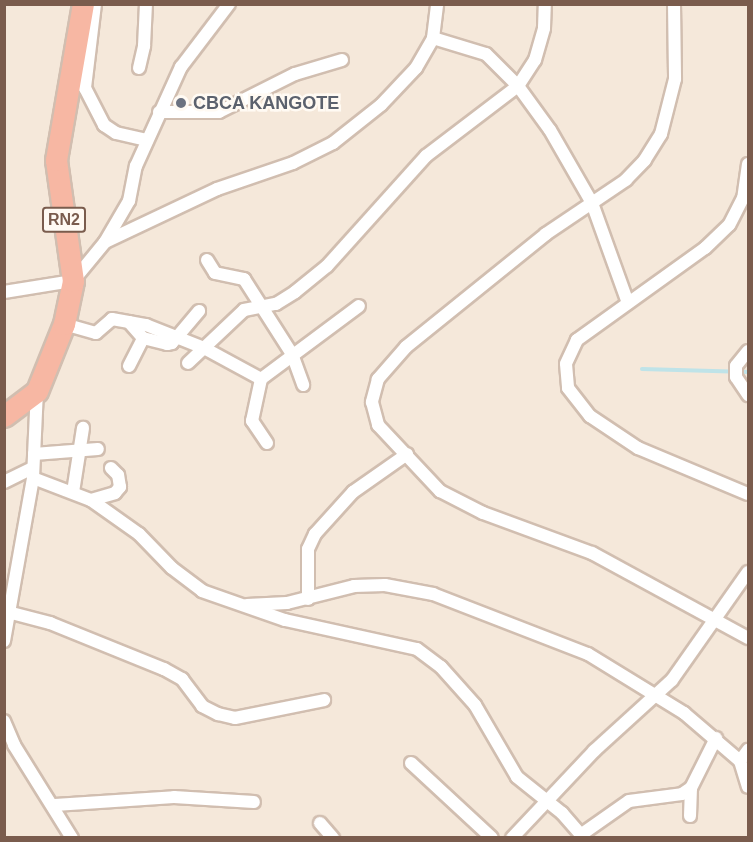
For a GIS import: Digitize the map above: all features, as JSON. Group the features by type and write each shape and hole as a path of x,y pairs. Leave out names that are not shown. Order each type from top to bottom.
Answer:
{"highway":[{"name":"RN2","path":"37,391 64,324 73,281 56,160 83,4"},
{"path":"4,416 37,391"}],"street":[{"path":"95,4 84,88 104,125 116,133 147,140"},
{"path":"139,68 144,46 146,4"},
{"path":"6,288 73,281 105,242 129,201 147,140 181,66 229,4"},
{"path":"105,242 217,189 293,163 333,143 416,68 433,38 437,4"},
{"path":"188,363 244,310 264,304 276,304 327,266 426,156 518,86 535,60 544,28 545,4"},
{"path":"674,4 675,79 661,134 626,180 546,234 406,347 378,380 372,402 378,424 440,491 483,513 592,553 714,617 748,638"},
{"path":"433,38 486,54 518,86 550,130 592,203 628,303"},
{"path":"159,112 219,112 295,74 342,60"},
{"path":"748,164 743,198 729,225 705,248 577,340 566,364 568,388 590,416 638,448 748,494"},
{"path":"207,260 215,273 244,279 264,304 275,331 292,354 303,385"},
{"path":"267,443 252,421 261,380 292,354 358,306"},
{"path":"129,322 143,338 167,344 177,337 199,311"},
{"path":"64,324 96,333 112,319 129,322 204,348 261,380"},
{"path":"129,366 143,338"},
{"path":"748,351 736,372 748,395"},
{"path":"4,641 6,611 33,473 37,391"},
{"path":"73,492 83,428"},
{"path":"34,454 98,449"},
{"path":"309,599 309,549 315,534 353,492 407,454"},
{"path":"91,500 114,493 120,487 118,475 111,468"},
{"path":"4,482 33,473 91,500 139,534 172,568 202,591 285,620 417,649 441,666 475,705 517,777 583,836 628,801 682,794 691,788"},
{"path":"512,837 653,695 672,680 714,617 748,572"},
{"path":"239,605 309,599 354,586 385,585 433,594 588,654 716,738 740,761 748,787"},
{"path":"6,611 50,623 164,669 182,679 202,706 218,714 235,718 324,700"},
{"path":"5,726 55,805 72,837"},
{"path":"690,816 691,788 716,738"},
{"path":"740,761 748,750"},
{"path":"411,763 492,837"},
{"path":"55,805 174,797 254,802"},
{"path":"320,823 333,837"}],"shaded area":[{"path":"5,5 748,5 748,837 5,837"}],"waterway":[{"path":"642,369 748,372"}],"place":[{"name":"CBCA KANGOTE","path":"181,103"}]}
